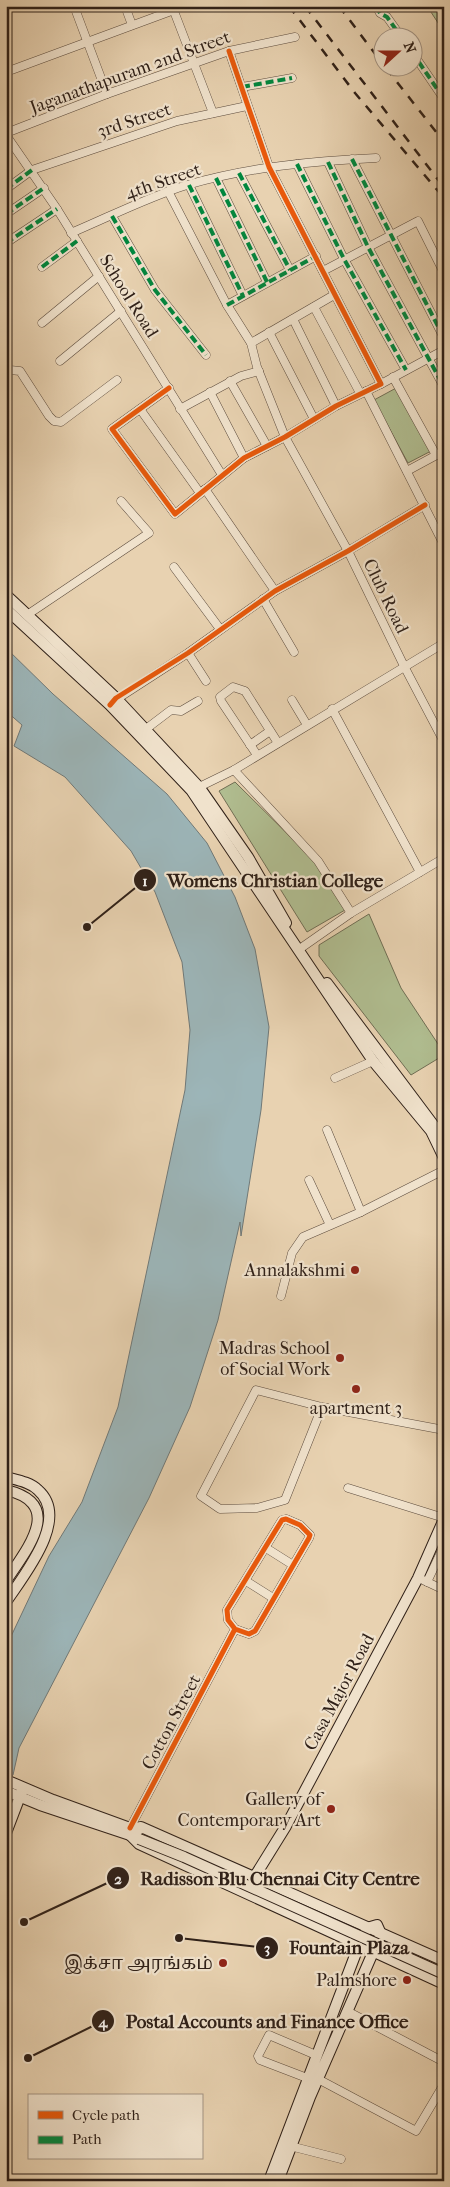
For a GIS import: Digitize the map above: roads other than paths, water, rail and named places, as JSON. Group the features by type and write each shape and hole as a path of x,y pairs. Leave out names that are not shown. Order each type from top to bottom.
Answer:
{"main road":[{"path":"6,596 28,615 113,701 195,789 373,1060 431,1131 444,1158"},
{"path":"6,609 146,729 248,857 301,948 434,1125 444,1144"},
{"path":"6,1477 21,1481 38,1490 48,1504 50,1522 43,1544 6,1602"},
{"path":"6,1490 16,1492 29,1500 36,1509 39,1522 33,1540 6,1581"},
{"name":"Casa Major Road","path":"255,1876 286,1826 422,1580 444,1519"},
{"path":"8,1787 20,1796 40,1805 135,1833 444,1974"},
{"path":"20,1796 135,1833 444,1967"},
{"path":"6,1833 10,1818 20,1796"},
{"path":"10,1818 26,1807 40,1805"},
{"path":"135,1833 141,1827 444,1961"},
{"path":"135,1833 139,1844 444,1984"},
{"path":"320,1927 328,1910"},
{"path":"278,2181 313,2076 316,2055 359,1945 375,1929"},
{"path":"268,2181 313,2076 347,2011 373,1952 375,1929"}],"street":[{"path":"74,6 107,94"},
{"path":"126,6 132,25"},
{"path":"376,6 380,13 387,17 395,28"},
{"path":"6,72 173,8 213,113"},
{"name":"Jaganathapuram 2nd Street","path":"6,134 107,94 229,51 295,37"},
{"path":"229,51 268,167 382,384"},
{"path":"422,66 444,98"},
{"path":"242,87 292,78"},
{"name":"3rd Street","path":"6,189 32,170 177,121 246,106"},
{"name":"School Road","path":"6,134 44,188 222,475"},
{"name":"4th Street","path":"71,233 168,191 216,178 268,167 376,158"},
{"path":"352,159 444,338"},
{"path":"328,162 368,247 444,387"},
{"path":"297,164 344,259 406,370"},
{"path":"239,173 290,270"},
{"path":"216,178 267,282"},
{"path":"189,185 243,296"},
{"path":"6,214 44,188"},
{"path":"168,191 227,305 252,342 334,295"},
{"path":"6,243 57,209"},
{"path":"112,216 155,290 206,355"},
{"path":"323,271 418,222 444,273"},
{"path":"42,267 76,242"},
{"path":"227,305 316,256"},
{"path":"42,323 99,276"},
{"path":"314,307 407,471 444,545"},
{"path":"60,361 121,310"},
{"path":"293,318 336,406"},
{"path":"269,332 314,419"},
{"name":"Club Road","path":"252,342 259,371 285,437 348,551 404,666 444,742"},
{"path":"169,388 112,429 175,514 244,458 285,437 336,406 382,384 444,350"},
{"path":"6,373 10,370 20,372 49,416 54,421 60,422 116,380"},
{"path":"180,409 230,381 259,371"},
{"path":"393,378 436,455"},
{"path":"230,381 268,446"},
{"path":"210,392 244,458"},
{"path":"140,409 203,491 274,590"},
{"path":"407,471 444,451"},
{"path":"28,615 149,533 122,501"},
{"path":"113,701 188,652 274,590 348,551 425,506"},
{"path":"174,567 220,629"},
{"path":"263,599 294,652"},
{"path":"195,789 234,770 444,643"},
{"path":"188,652 206,681"},
{"path":"257,755 223,706 220,697 233,687 245,691 278,743"},
{"path":"292,700 306,725"},
{"path":"146,729 171,710 181,711 198,701"},
{"path":"332,709 420,872"},
{"path":"250,745 270,731"},
{"path":"234,770 318,861 351,914"},
{"path":"301,948 351,914 444,858"},
{"path":"335,1078 373,1060"},
{"path":"327,1130 361,1212"},
{"path":"281,1296 292,1253 303,1237 361,1212 444,1170"},
{"path":"309,1180 330,1225"},
{"path":"322,1407 285,1500 257,1508 220,1509 201,1496 256,1390 322,1407 444,1430"},
{"path":"348,1488 444,1519"},
{"path":"286,1519 300,1525 310,1535 293,1565 253,1633 249,1634 235,1629 228,1620 226,1612 282,1520 286,1519"},
{"path":"444,1546 422,1580 444,1590"},
{"path":"266,1548 293,1565"},
{"path":"246,1581 273,1598"},
{"name":"Cotton Street","path":"135,1833 235,1629"},
{"path":"347,2011 444,2062"},
{"path":"316,2055 270,2035 258,2056 260,2060 313,2076 416,2131 444,2084"},
{"path":"290,2146 341,2159"}],"water":[{"path":"6,648 53,694 167,794 207,843 235,897 255,949 269,1027 261,1110 241,1236 240,1222 218,1320 190,1407 149,1498 19,1748 13,1775 6,1782 6,1647 49,1556 82,1502 118,1407 185,1090 190,1030 182,962 155,892 131,851 65,777 14,746 22,725 6,711"}],"railway":[{"path":"289,6 355,93 444,198"},
{"path":"305,6 439,181"},
{"path":"339,6 372,50"},
{"path":"394,78 444,142"}],"place":[{"name":"Womens Christian College","path":"87,927"},
{"name":"Annalakshmi","path":"355,1270"},
{"name":"Madras School of Social Work","path":"340,1358"},
{"name":"apartment 3","path":"356,1389"},
{"name":"Gallery of Contemporary Art","path":"331,1809"},
{"name":"Radisson Blu Chennai City Centre","path":"24,1922"},
{"name":"Fountain Plaza","path":"179,1938"},
{"name":"இக்சா அரங்கம்","path":"223,1963"},
{"name":"Palmshore","path":"407,1980"},
{"name":"Postal Accounts and Finance Office","path":"28,2058"}]}
